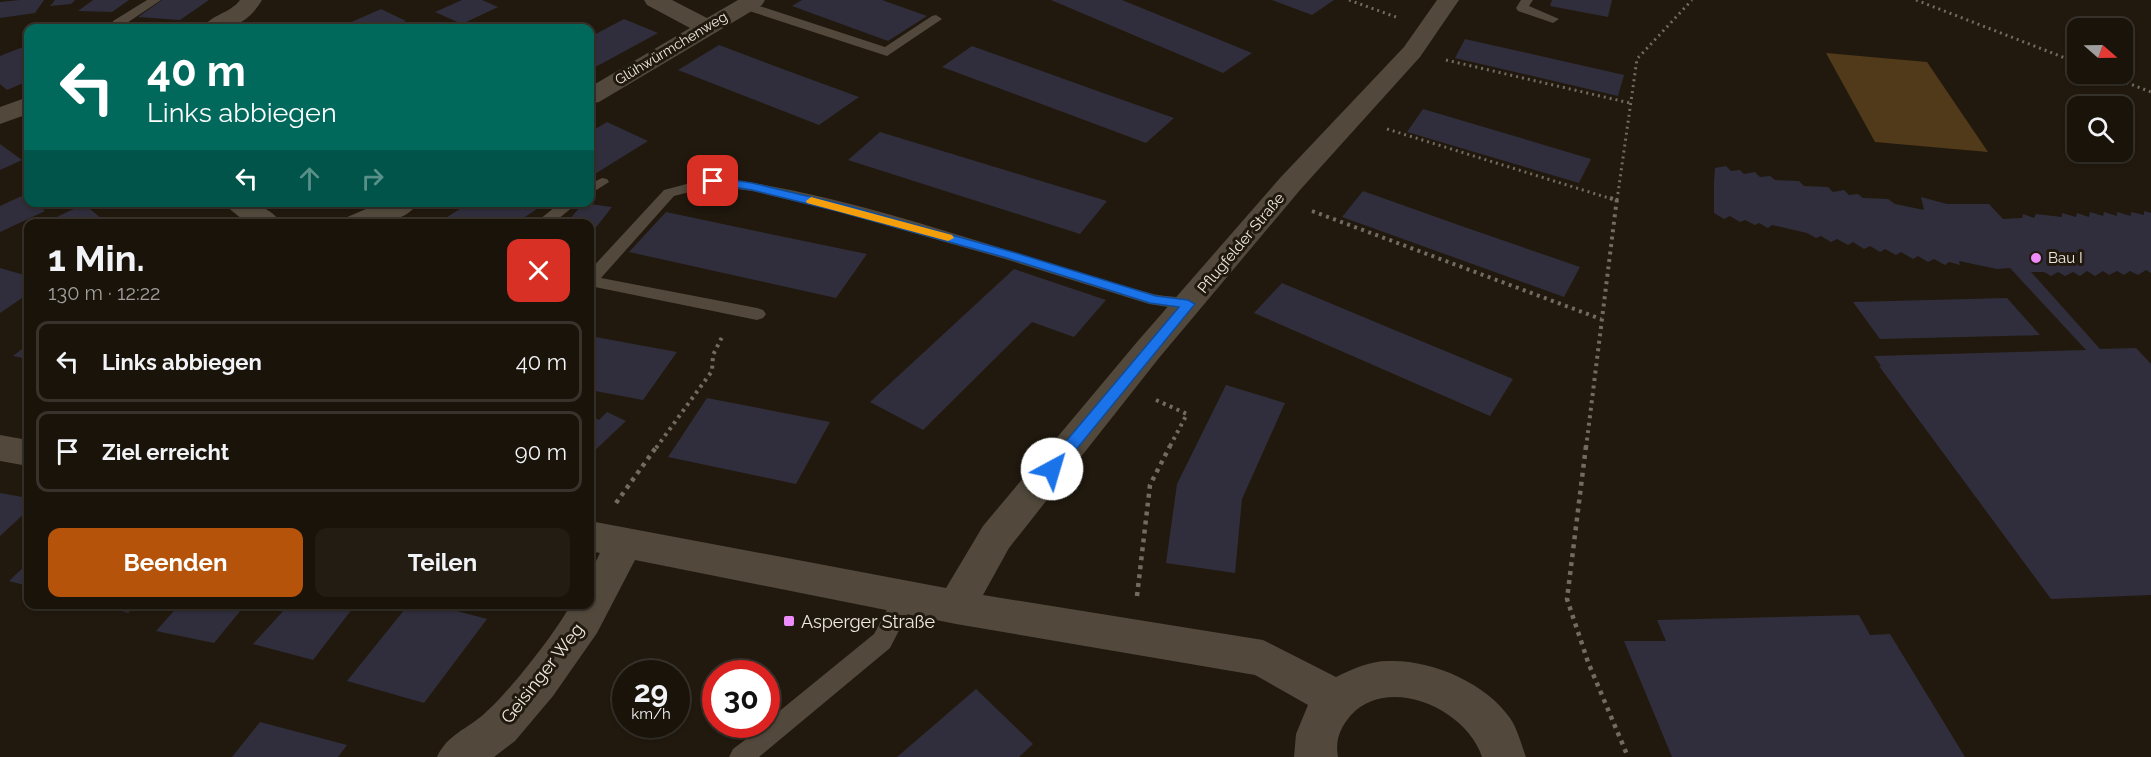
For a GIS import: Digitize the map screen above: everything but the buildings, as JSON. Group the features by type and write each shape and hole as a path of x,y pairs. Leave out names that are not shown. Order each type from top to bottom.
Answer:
{"street":[{"path":"221,24 244,11 251,0"},
{"path":"655,0 706,27"},
{"name":"Pflugfelder Straße","path":"956,607 996,537 1290,184 1420,40 1448,0"},
{"name":"Glühwürmchenweg","path":"594,95 749,3"},
{"path":"0,116 24,107"},
{"path":"242,207 260,219"},
{"path":"373,219 396,207"},
{"path":"0,448 24,452"},
{"path":"608,539 956,607 1263,658 1336,699"},
{"name":"Geisinger Weg","path":"594,585 608,539"},
{"name":"Geisinger Weg","path":"459,757 500,727 538,683 583,621 587,609"},
{"path":"1316,757 1320,723 1336,699 1372,680 1416,680 1460,698 1495,732 1504,757"}],"lane":[{"path":"117,24 155,0"},
{"path":"1527,0 1522,8 1553,19"},
{"path":"749,3 887,52 936,18"},
{"path":"594,276 669,193 713,181 752,186 841,208 1011,255 1155,300 1188,304"},
{"path":"548,219 565,207"},
{"path":"594,281 757,314"},
{"path":"741,757 882,641 904,597"}],"path":[{"path":"1349,0 1420,40 1630,103"},
{"path":"1628,757 1588,662 1567,600 1616,200 1638,59 1692,0"},
{"path":"1916,0 2067,59"},
{"path":"2130,84 2151,92"},
{"path":"1379,127 1616,200"},
{"path":"1302,208 1601,319"},
{"path":"614,505 712,371 713,355 737,310"},
{"path":"1137,597 1150,485 1187,414 1152,399"}],"shaded area":[{"path":"1826,53 1927,62 1988,152 1875,142"}],"slow traffic":[{"path":"811,201 948,238"}],"place":[{"name":"Bau I","path":"2036,258"},
{"name":"Asperger Straße","path":"789,621"}],"route":[{"path":"713,181 752,186 841,208 1011,255 1155,300 1188,304 1052,469"}]}
